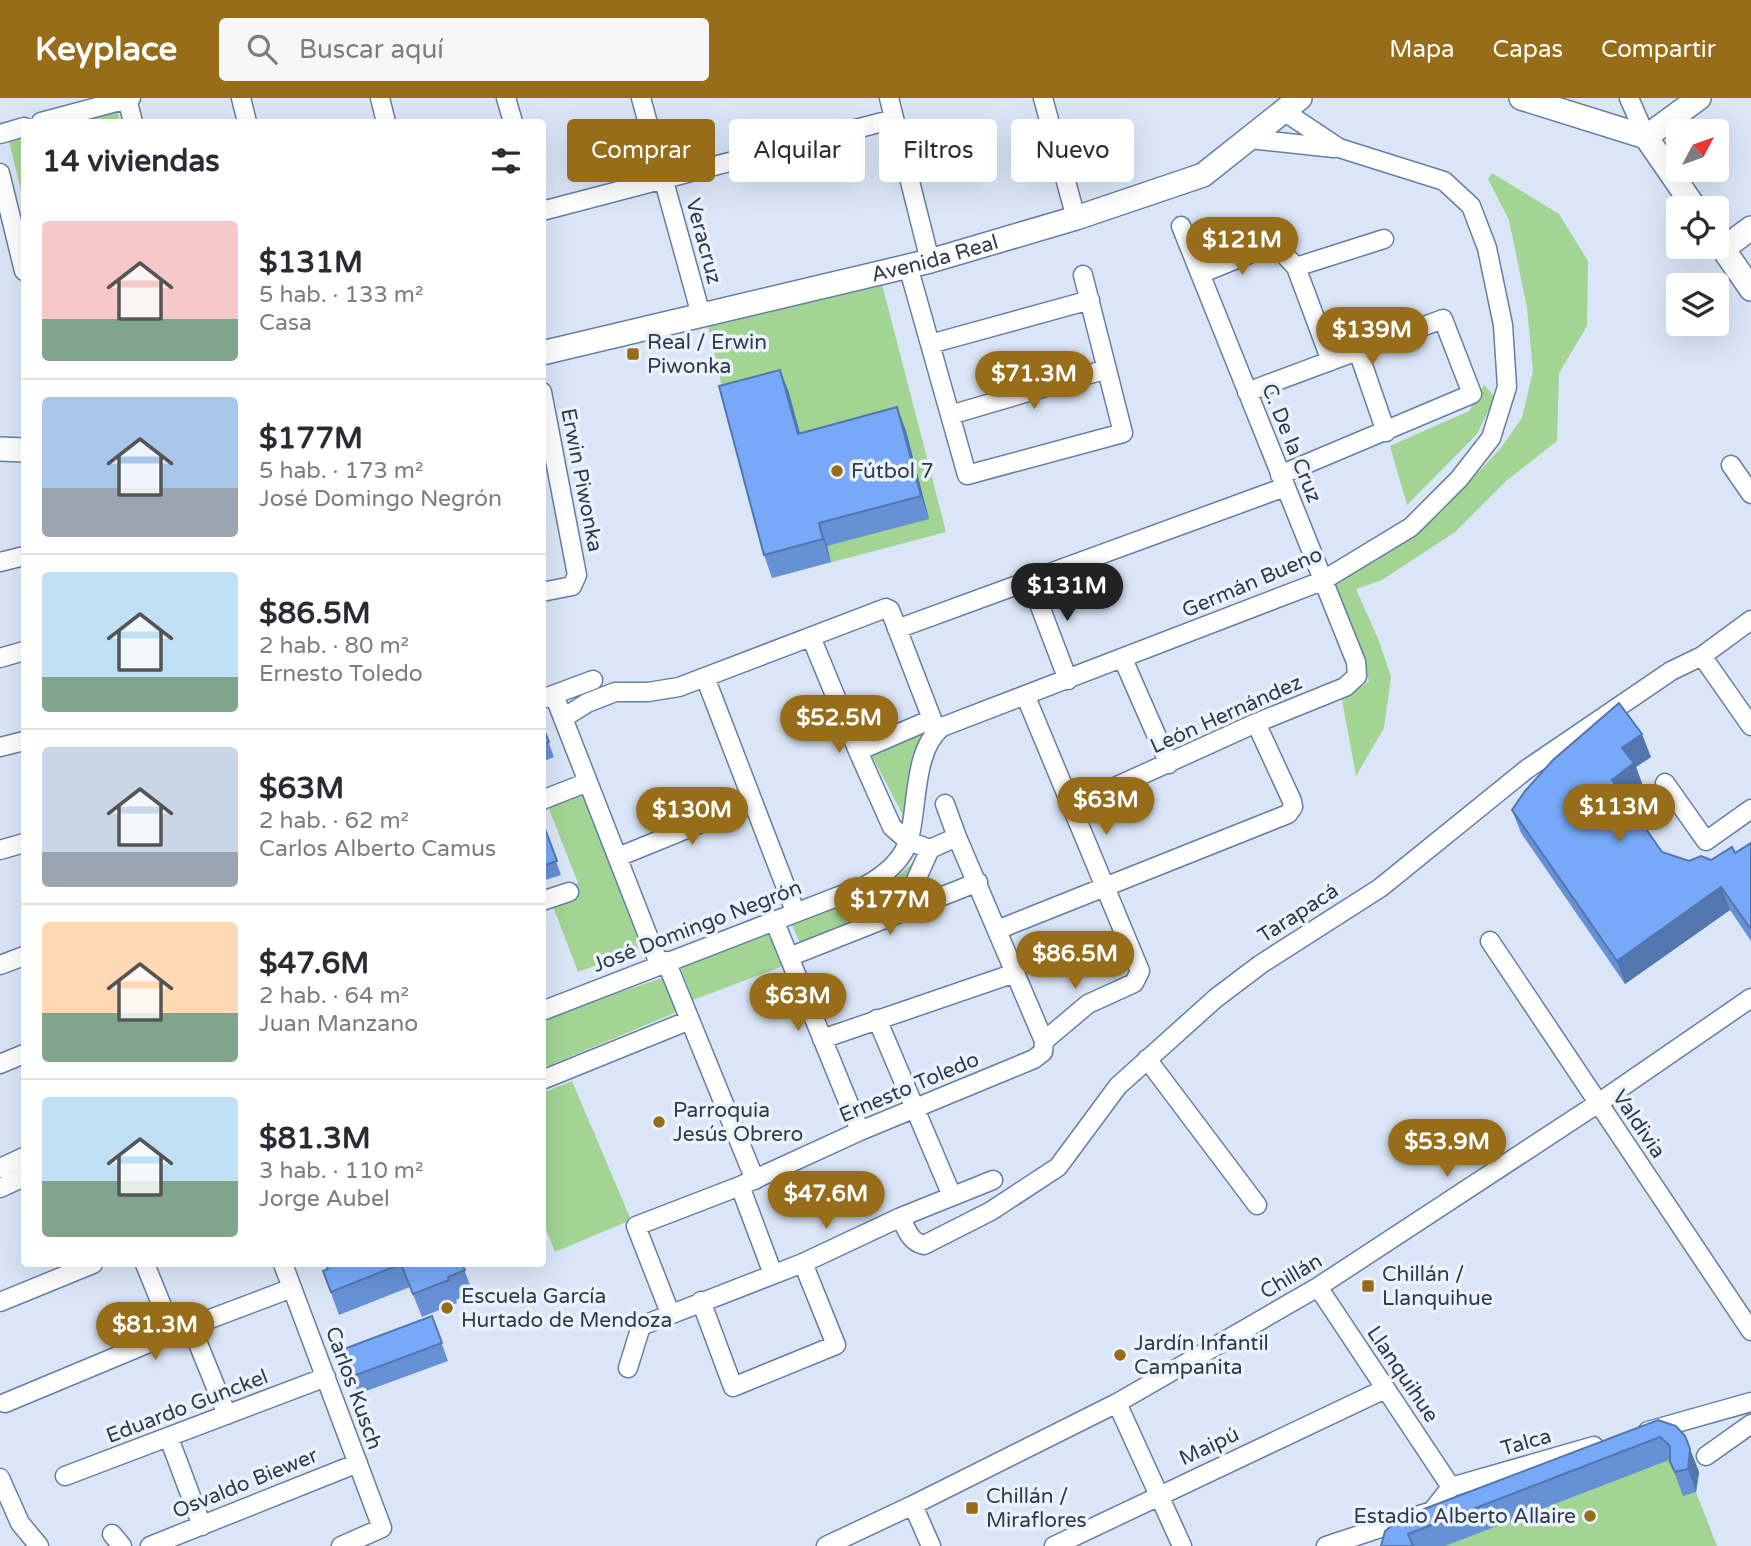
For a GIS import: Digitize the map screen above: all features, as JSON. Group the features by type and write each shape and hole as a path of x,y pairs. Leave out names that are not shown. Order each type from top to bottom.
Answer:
{"main road":[{"path":"1521,98 1647,137 1687,196"},
{"path":"1647,137 1699,98"},
{"name":"Avenida Real","path":"546,352 919,264 1076,218 1203,175 1251,139 1291,104"},
{"path":"1729,239 1751,228"},
{"path":"1729,257 1751,289"},
{"path":"0,449 21,450"}],"street":[{"path":"241,98 246,119"},
{"path":"380,98 385,119"},
{"path":"506,98 512,119"},
{"name":"Veracruz","path":"641,98 647,119"},
{"path":"888,98 894,119"},
{"path":"1044,98 1076,218"},
{"path":"1629,98 1647,137"},
{"path":"52,119 129,99 132,119"},
{"name":"Germán Bueno","path":"1291,104 1339,148"},
{"path":"715,166 879,123"},
{"path":"0,134 21,128"},
{"name":"Germán Bueno","path":"858,751 934,725 942,727 1322,581 1411,527 1459,479 1491,438 1507,387 1503,325 1487,248 1471,206 1444,181 1339,148 1251,139"},
{"path":"0,173 21,262"},
{"path":"546,210 653,182"},
{"name":"Veracruz","path":"665,182 701,315"},
{"path":"905,182 930,344 967,475 1123,433 1083,275"},
{"name":"C. De la Cruz","path":"1181,226 1356,662 1357,676"},
{"path":"1296,267 1384,239"},
{"path":"1200,274 1264,248 1281,251 1296,267 1331,361"},
{"path":"930,344 1090,300"},
{"path":"897,629 1283,481 1472,394 1443,319 1247,392"},
{"path":"1358,351 1386,432"},
{"path":"950,415 1107,369"},
{"name":"Erwin Piwonka","path":"546,413 577,575 572,586 546,591"},
{"path":"1731,465 1751,494"},
{"path":"0,562 21,557"},
{"path":"1030,580 1068,680"},
{"path":"563,719 587,703 614,692 663,690 705,677 886,608 890,610 934,725 923,758 908,841"},
{"name":"Tarapacá","path":"901,1217 911,1238 924,1245 991,1211 1058,1167 1118,1086 1216,998 1261,964 1380,888 1527,769 1671,671 1702,656 1751,620"},
{"path":"811,637 892,827 908,841 930,849"},
{"path":"0,658 21,652"},
{"path":"1702,656 1751,726"},
{"path":"1123,659 1170,764"},
{"name":"León Hernández","path":"1073,806 1256,723 1345,687 1357,676"},
{"path":"705,677 795,911"},
{"path":"593,680 548,697 563,719 618,857 690,1020 748,1183 773,1274"},
{"path":"1026,696 1104,886"},
{"path":"997,930 1284,817 1291,811 1292,802 1256,723"},
{"path":"0,747 21,742"},
{"path":"546,798 589,782"},
{"path":"1665,783 1706,841 1751,809"},
{"path":"618,857 753,802"},
{"path":"945,804 1044,1041"},
{"path":"902,911 930,849 957,837"},
{"name":"José Domingo Negrón","path":"546,1008 877,879 900,856 908,841"},
{"path":"0,850 21,844"},
{"path":"789,957 978,882"},
{"name":"Ernesto Toledo","path":"670,1313 636,1226 748,1183 859,1131 1034,1059 1044,1052 1044,1041 1088,1004 1130,986 1138,979 1140,971 1137,960 1104,886"},
{"path":"546,900 569,892"},
{"path":"774,919 859,1131"},
{"name":"Valdivia","path":"1490,941 1751,1331"},
{"path":"0,965 21,957"},
{"path":"822,1039 1015,974"},
{"name":"Chillán","path":"826,1546 1117,1403 1318,1287 1597,1104 1751,998"},
{"path":"877,1019 952,1196"},
{"path":"546,1078 690,1020"},
{"path":"0,1064 21,1055"},
{"path":"1147,1059 1257,1205"},
{"path":"0,1168 21,1158"},
{"path":"0,1188 21,1178"},
{"path":"628,1368 641,1326 803,1263 901,1217 993,1180"},
{"path":"701,1301 733,1387 836,1345 803,1263"},
{"path":"0,1302 86,1267"},
{"path":"146,1267 173,1333"},
{"name":"Carlos Kusch","path":"284,1267 382,1528 341,1546"},
{"name":"Llanquihue","path":"1318,1287 1451,1487"},
{"path":"5,1403 173,1333 292,1288"},
{"path":"191,1326 227,1415"},
{"name":"Eduardo Gunckel","path":"65,1476 326,1377"},
{"name":"Maipú","path":"1054,1546 1385,1389"},
{"path":"1634,1435 1751,1402"},
{"path":"1117,1403 1182,1546"},
{"path":"1706,1456 1751,1424"},
{"path":"169,1438 202,1526"},
{"name":"Talca","path":"1451,1487 1608,1442"},
{"name":"Osvaldo Biewer","path":"150,1546 358,1463"},
{"path":"0,1478 20,1523 39,1546"},
{"path":"1326,1546 1432,1511 1451,1487"},
{"path":"913,1505 931,1546"}],"green space":[{"path":"117,109 119,119 77,119"},
{"path":"21,134 21,191 8,137"},
{"path":"1492,173 1559,214 1588,261 1587,326 1559,373 1557,441 1506,481 1455,532 1382,580 1356,589 1379,641 1391,677 1384,728 1356,776 1342,700 1369,681 1338,595 1330,584 1440,513 1500,449 1522,418 1533,371 1527,308 1509,220 1488,179"},
{"name":"Fútbol 7","path":"881,280 946,532 772,578 727,409 707,321"},
{"path":"1484,385 1495,397 1477,434 1407,505 1390,446 1469,411"},
{"path":"930,728 908,825 870,752"},
{"path":"584,790 644,947 578,972 549,896 546,897 578,883 547,804"},
{"path":"915,861 898,907 802,947 791,923 890,883"},
{"path":"769,928 783,966 693,1000 679,963"},
{"path":"662,978 677,1012 546,1067 546,1017"},
{"path":"572,1081 631,1220 555,1252 546,1230 546,1091"},
{"name":"Estadio Alberto Allaire","path":"1666,1443 1693,1459 1699,1472 1696,1492 1717,1546 1404,1546"}],"building":[{"path":"780,370 798,434 897,407 921,496 819,523 823,539 764,555 719,386"},
{"path":"1619,703 1642,734 1622,748 1634,763 1612,780 1662,852 1689,861 1701,856 1711,860 1732,847 1735,853 1751,843 1750,928 1721,887 1617,961 1512,810 1553,760"},
{"path":"546,832 557,861 546,865"},
{"path":"327,1267 394,1267 331,1292 323,1271"},
{"path":"402,1267 464,1267 465,1270 448,1277 449,1280 413,1294"},
{"path":"432,1316 442,1343 351,1377 341,1350"},
{"path":"1658,1420 1676,1426 1685,1436 1690,1449 1688,1469 1675,1472 1670,1462 1670,1446 1660,1437 1408,1534 1413,1546 1381,1546 1385,1531 1403,1517"}],"place":[{"name":"Real / Erwin Piwonka","path":"633,354"},
{"name":"Fútbol 7","path":"837,471"},
{"name":"Parroquia Jesús Obrero","path":"659,1122"},
{"name":"Chillán / Llanquihue","path":"1368,1286"},
{"name":"Escuela García Hurtado de Mendoza","path":"447,1308"},
{"name":"Jardín Infantil Campanita","path":"1120,1355"},
{"name":"Chillán / Miraflores","path":"972,1508"},
{"name":"Estadio Alberto Allaire","path":"1590,1516"}]}
